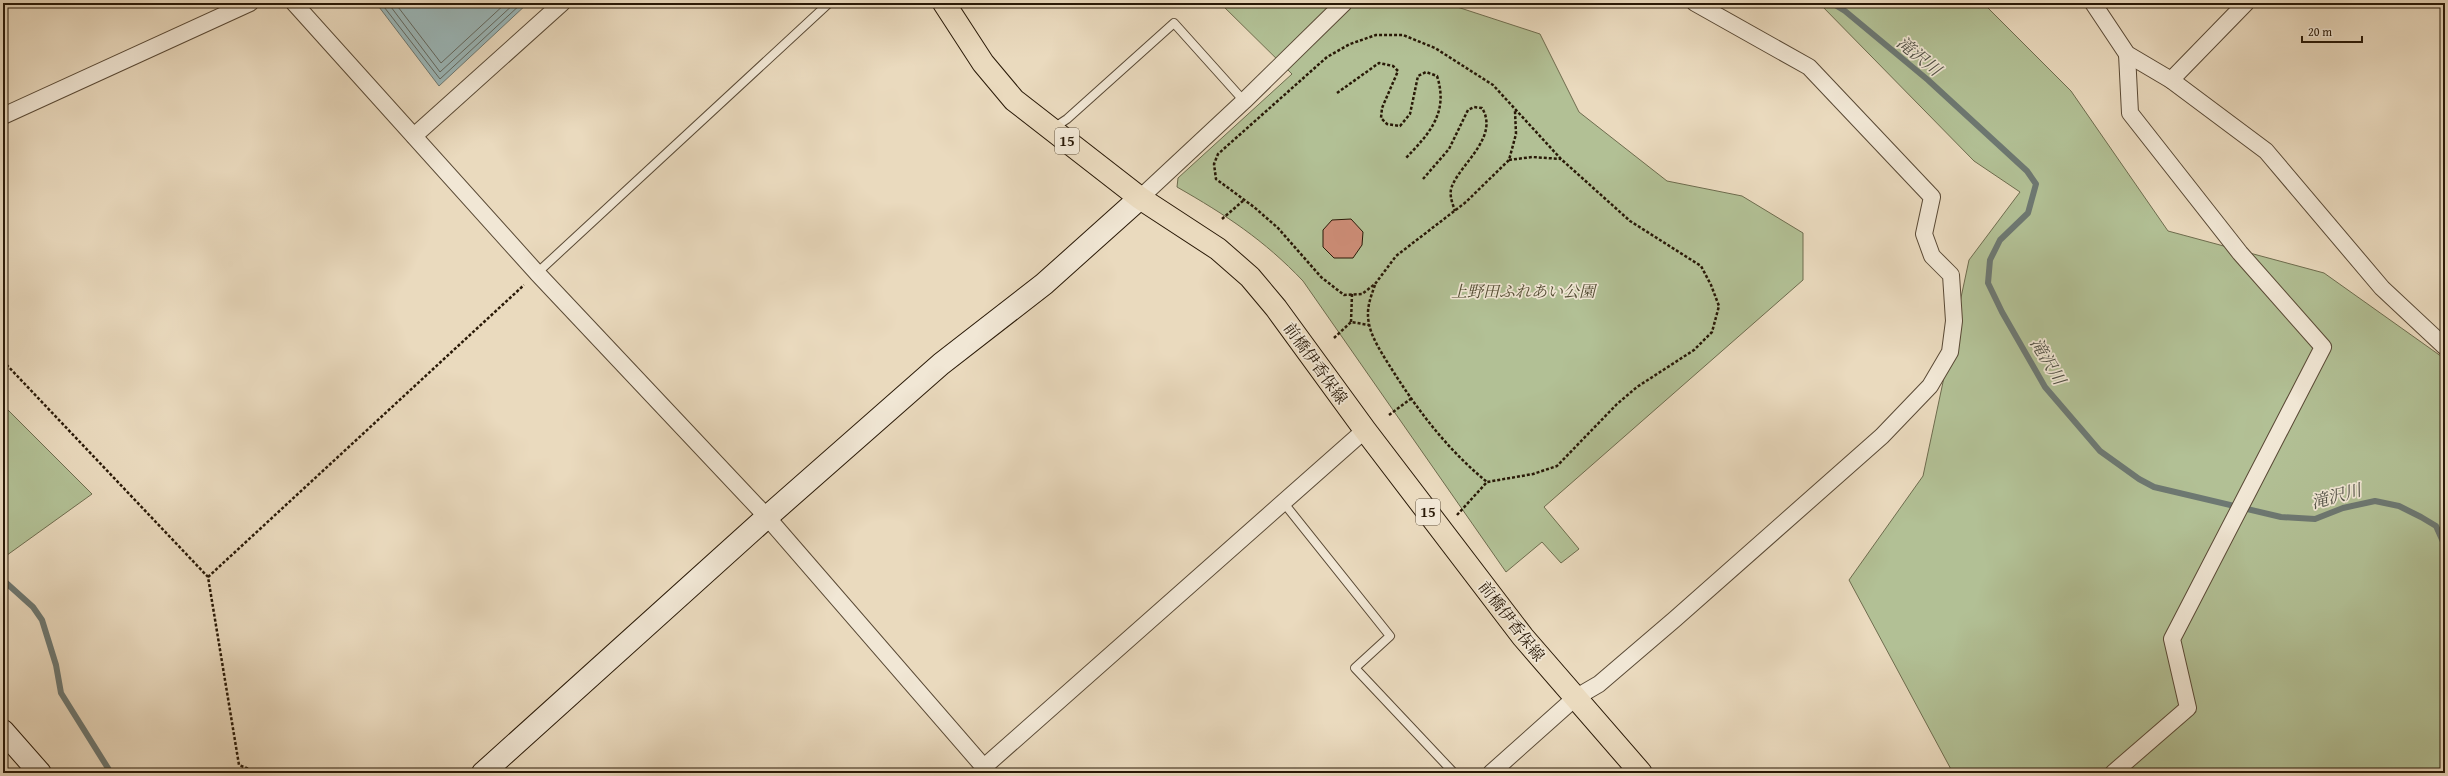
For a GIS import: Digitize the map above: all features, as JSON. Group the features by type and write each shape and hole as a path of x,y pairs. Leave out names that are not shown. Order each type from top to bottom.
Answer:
{"main road":[{"name":"前橋伊香保線","path":"944,3 983,63 1014,100 1140,198 1218,249 1250,277 1276,308 1365,430 1523,637 1641,773"}],"street":[{"path":"3,116 250,3"},
{"path":"294,3 537,273 767,517 986,770 1365,430"},
{"path":"414,136 562,3"},
{"path":"483,773 767,517 940,364 1044,284 1244,102 1344,3"},
{"path":"1491,773 1575,698 1599,684 1882,436 1930,386 1950,352 1954,321 1951,275 1932,256 1924,234 1932,197 1810,67 1695,3"},
{"path":"2093,3 2127,54 2172,80 2266,151 2382,288 2445,347"},
{"path":"2172,80 2246,3"},
{"path":"2113,773 2188,708 2172,639 2324,347 2240,253 2130,113 2127,54"},
{"path":"3,731 40,773"}],"lane":[{"path":"537,273 823,5"},
{"path":"1052,130 1067,119 1174,23 1244,102"},
{"path":"1283,502 1390,636 1355,668 1454,773"}],"path":[{"path":"1457,514 1487,482 1533,474 1557,466 1617,404 1637,387 1694,350 1712,332 1719,306 1712,285 1701,266 1630,221 1562,159 1493,85 1435,48 1403,35 1376,35 1350,44 1327,57 1218,154 1214,164 1216,179 1278,228 1320,276 1344,294 1362,294 1375,284 1396,256 1455,211 1509,160 1516,134 1516,110"},
{"path":"1337,93 1379,63 1393,66 1398,71 1382,108 1381,118 1387,124 1400,126 1410,114 1414,103 1418,76 1426,72 1437,76 1441,100 1434,123 1428,135 1404,159"},
{"path":"1424,179 1449,150 1468,110 1474,107 1482,108 1486,115 1487,124 1478,149 1452,185 1450,199 1455,211"},
{"path":"1509,160 1532,156 1562,159"},
{"path":"1222,219 1244,200"},
{"path":"208,577 537,273"},
{"path":"1375,284 1368,306 1369,325 1381,351 1433,429 1454,453 1487,482"},
{"path":"1334,338 1352,322 1352,294"},
{"path":"1352,322 1369,325"},
{"path":"3,361 208,577 239,765 259,773"},
{"path":"1389,415 1412,398"}],"green space":[{"name":"上野田ふれあい公園","path":"1220,3 1445,3 1540,34 1579,112 1667,181 1742,196 1803,233 1803,280 1544,507 1579,549 1561,563 1542,542 1506,572 1303,281 1274,253 1244,229 1177,187 1178,178 1292,74"},
{"path":"1819,3 1983,3 2071,91 2168,231 2324,273 2445,359 2445,773 1953,773 1849,580 1923,476 1969,260 2020,192 1974,161"},
{"path":"3,405 92,494 3,558"}],"water":[{"path":"376,3 528,3 439,86"}],"building":[{"path":"1351,219 1363,232 1362,245 1353,258 1334,258 1323,247 1323,230 1332,220"}],"waterway":[{"name":"滝沢川","path":"1832,3 1845,11 1928,80 2027,171 2036,184 2028,213 2000,240 1990,260 1988,283 2002,312 2045,387 2100,451 2139,479 2154,487 2281,517 2315,519 2343,508 2375,501 2399,506 2436,526 2445,546"},
{"path":"3,580 33,607 42,620 56,665 61,693 111,773"}]}
